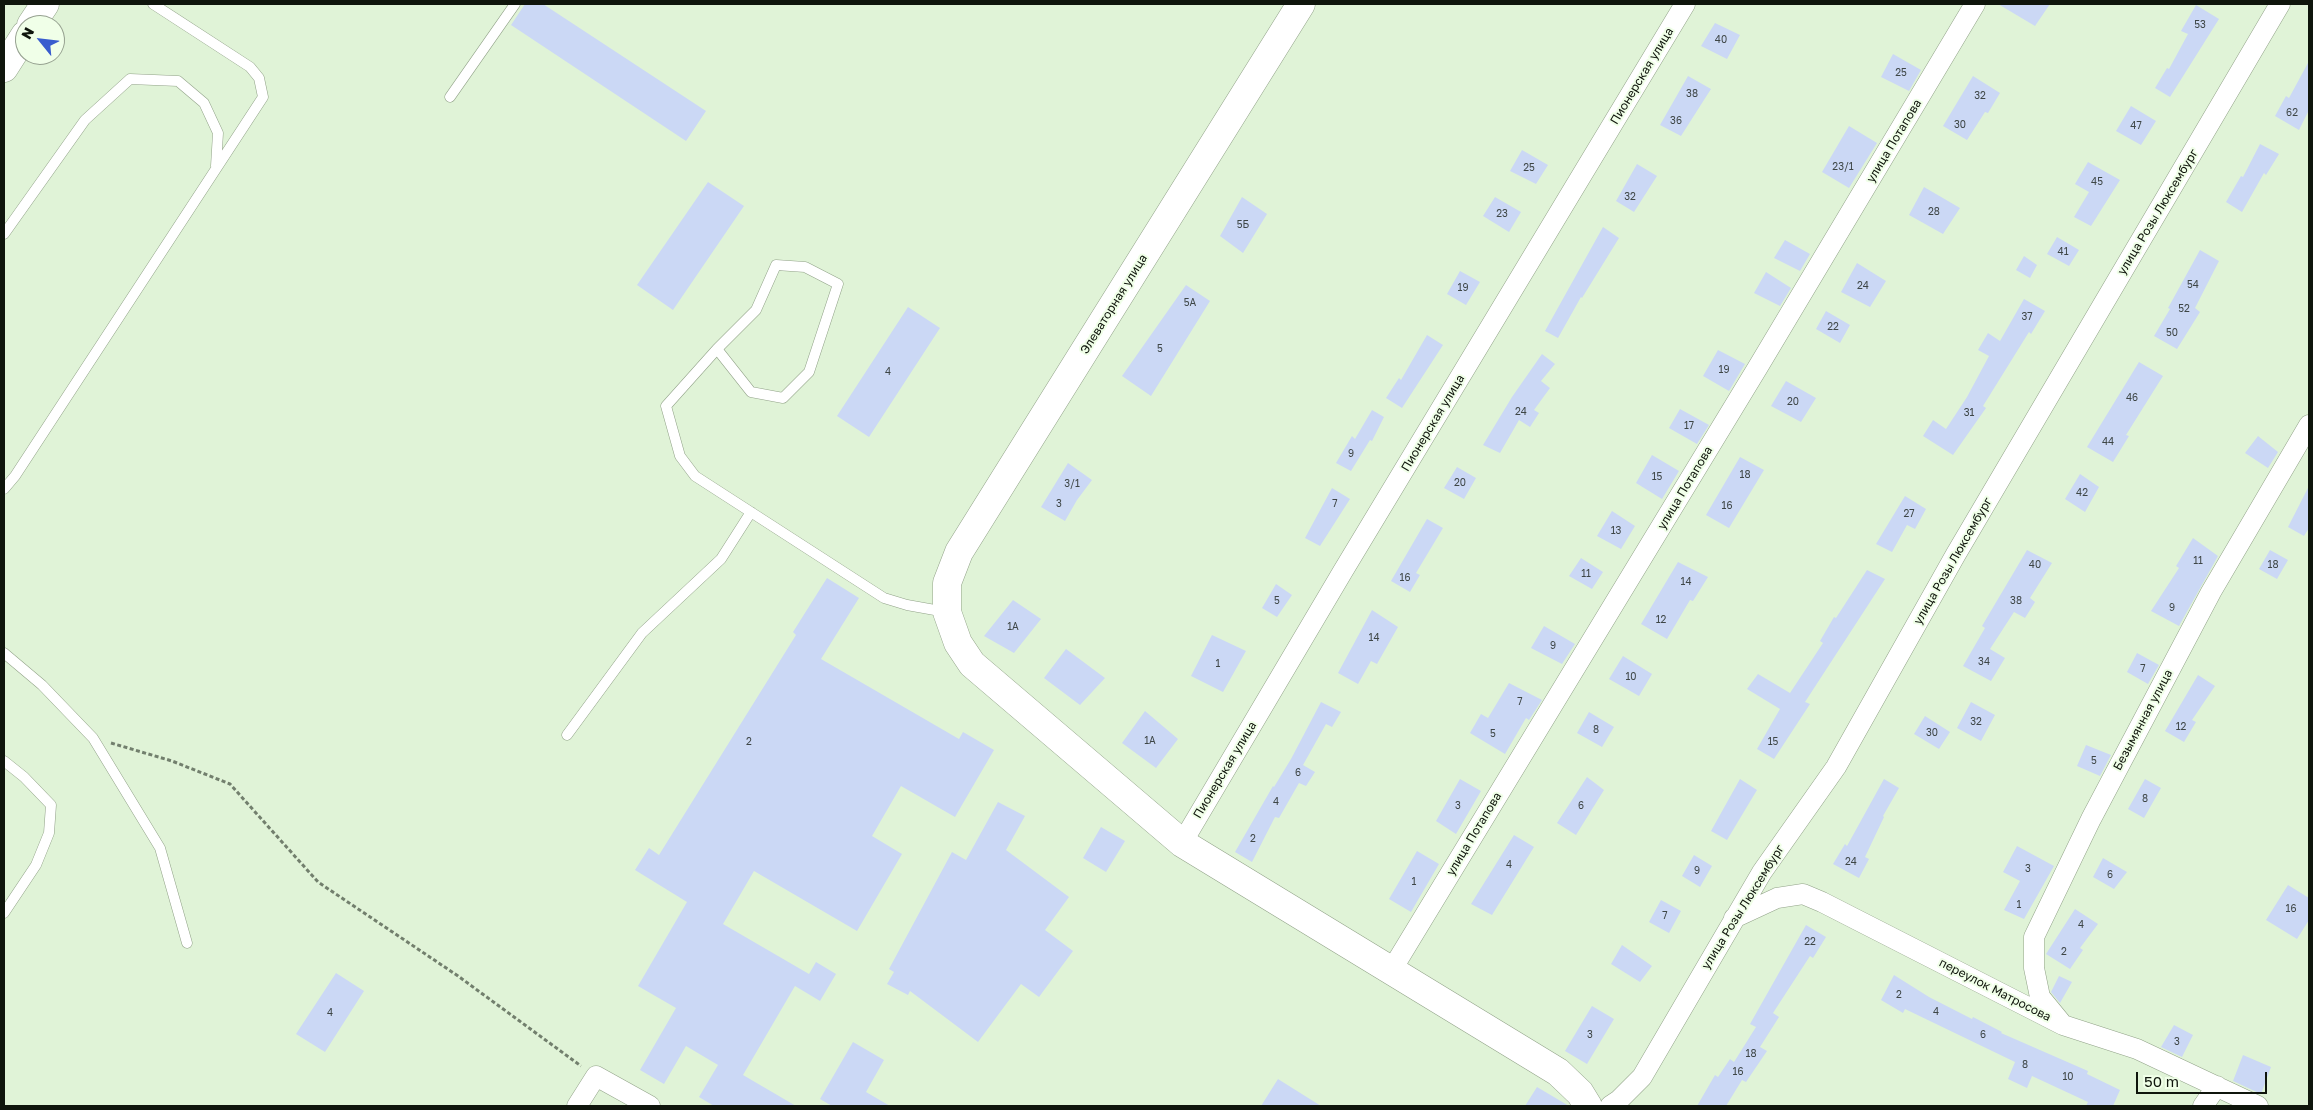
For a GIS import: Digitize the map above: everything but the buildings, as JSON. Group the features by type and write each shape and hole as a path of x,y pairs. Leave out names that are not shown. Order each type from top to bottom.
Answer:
{"main road":[{"path":"38,15 45,4"},
{"name":"Элеваторная улица","path":"947,612 948,583 960,552 1301,4"},
{"path":"4,68 15,51"},
{"path":"947,612 958,642 972,664 1182,842 1558,1072 1580,1093 1588,1106"}],"street":[{"name":"Пионерская улица","path":"1182,842 1685,4"},
{"name":"улица Потапова","path":"1391,971 1976,4"},
{"name":"улица Розы Люксембург","path":"1610,1106 1620,1100 1642,1077 1762,872 1836,767 1961,545 2280,4"},
{"name":"Безымянная улица","path":"2063,1025 2040,997 2034,968 2034,937 2090,820 2211,592 2309,425"},
{"name":"переулок Матросова","path":"1734,918 1776,898 1803,894 2063,1025 2137,1050 2258,1106"},
{"path":"576,1106 596,1076 650,1106"},
{"path":"2203,1106 2217,1086"}],"lane":[{"path":"4,489 21,467 263,97 259,78 250,67 153,4"},
{"path":"450,96 515,4"},
{"path":"4,234 85,120 130,78 178,81 204,102 218,133 216,167"},
{"path":"717,349 751,392 783,398 809,372 838,284 805,267 776,265 756,310 717,349 666,406 680,456 695,476 884,598 907,605 947,612"},
{"path":"566,735 642,633 721,559 751,512"},
{"path":"4,653 42,685 93,738 160,848 187,943"},
{"path":"4,761 24,777 51,805 49,832 36,865 4,914"}],"path":[{"path":"93,738 172,760 230,784 318,882 458,976 596,1076"}]}
